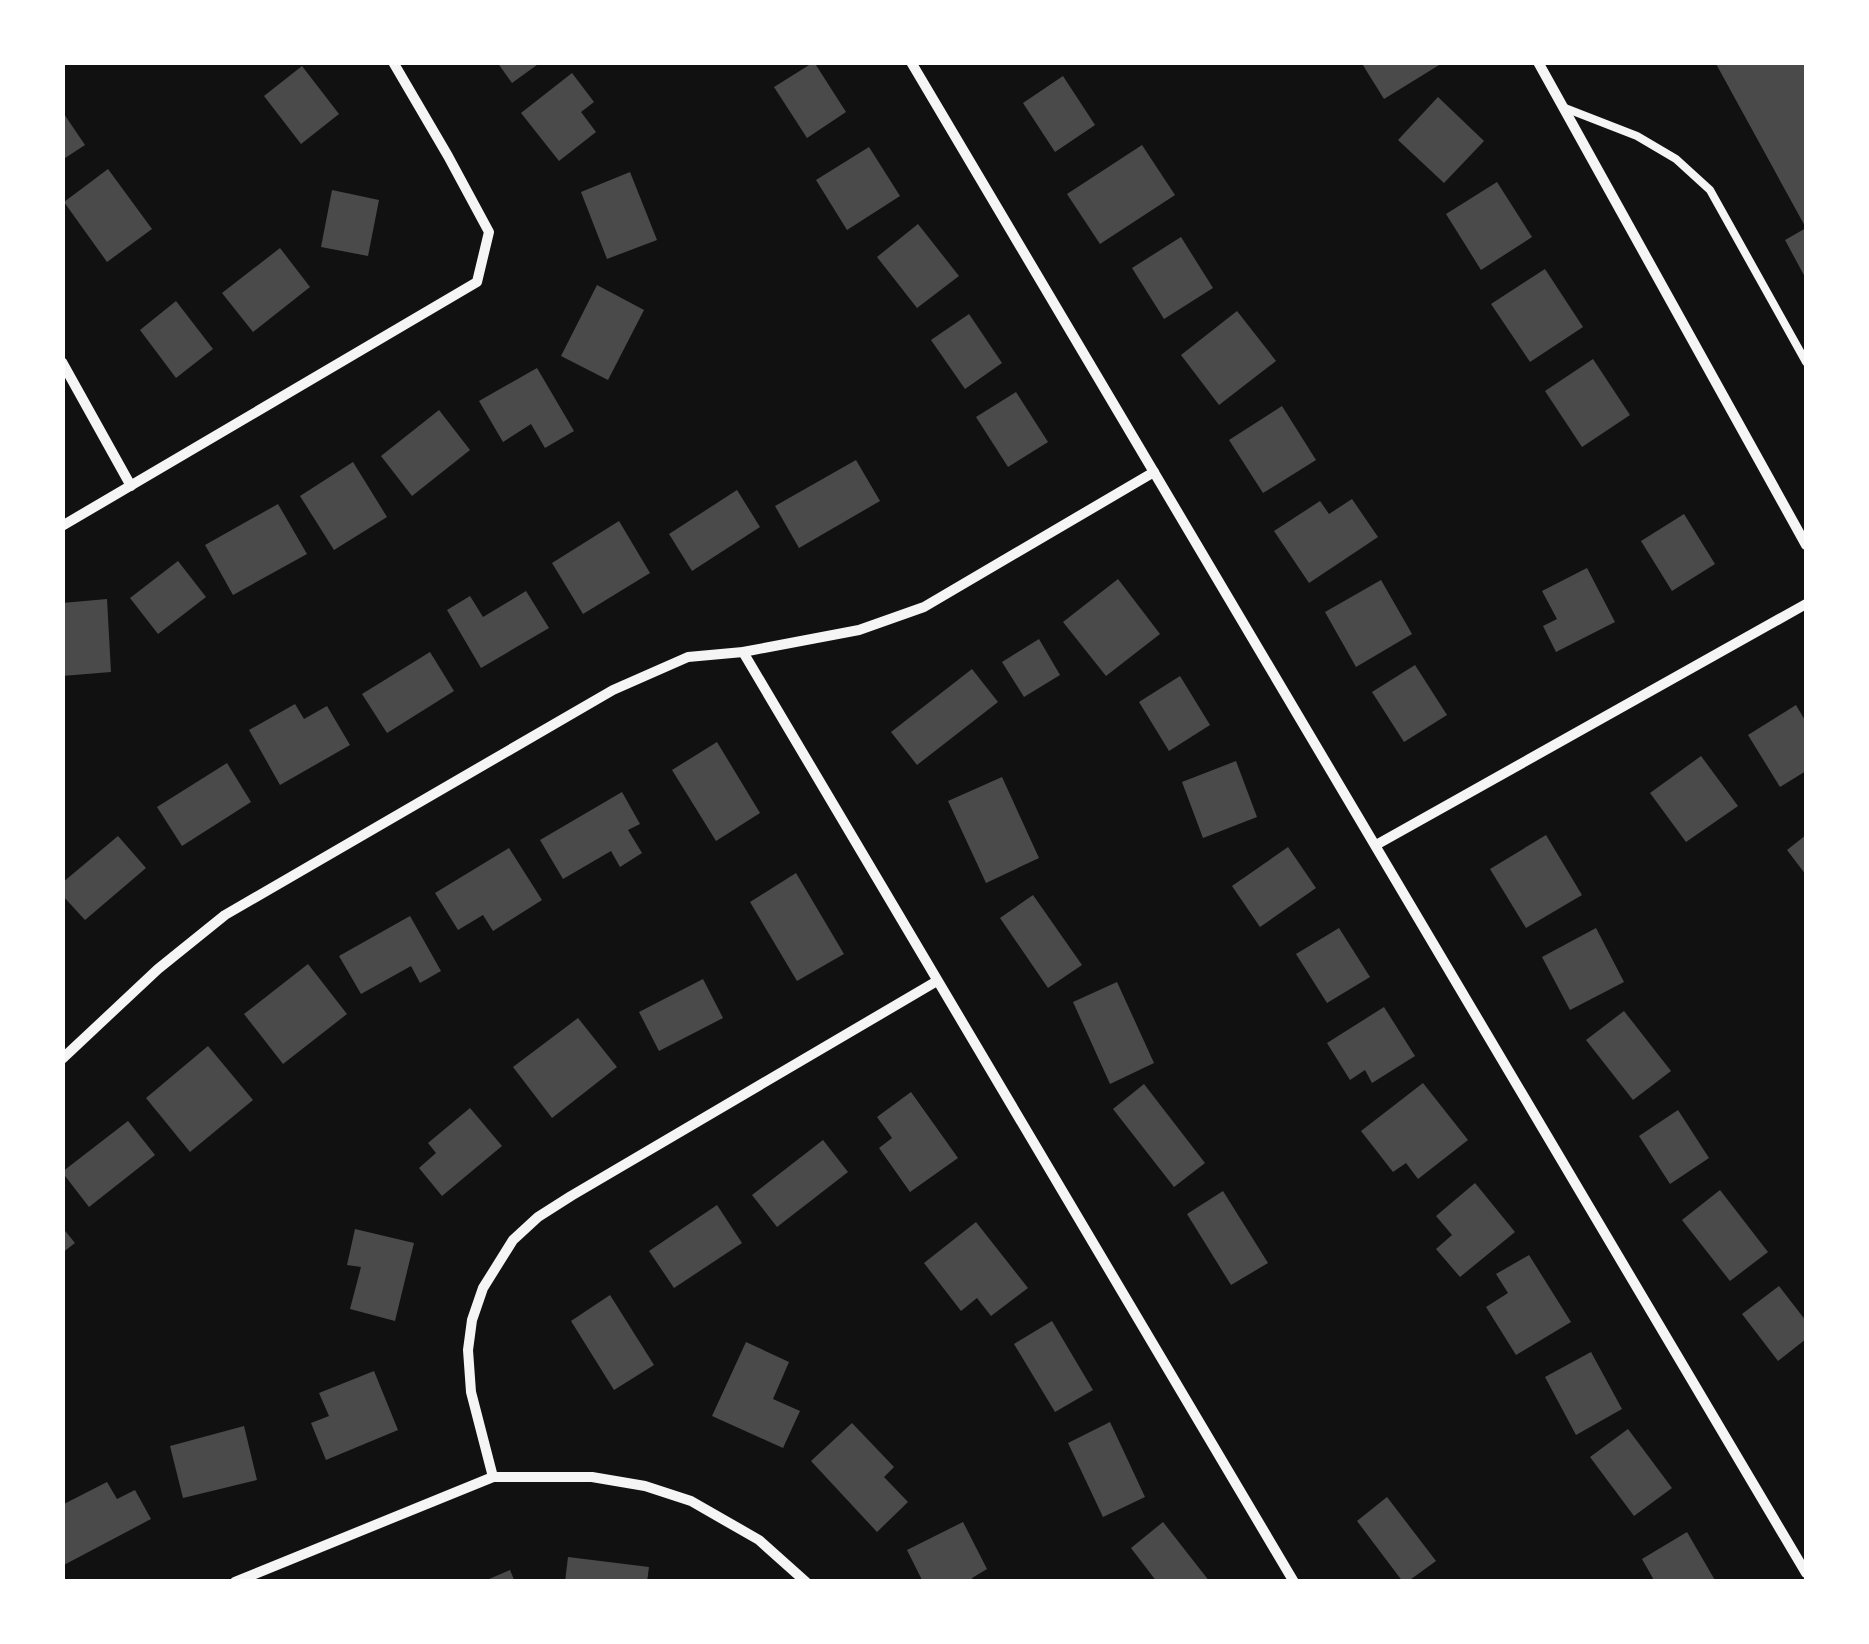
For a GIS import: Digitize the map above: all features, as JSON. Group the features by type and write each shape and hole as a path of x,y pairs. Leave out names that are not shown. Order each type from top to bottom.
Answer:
{"street":[{"path":"62,526 477,282 489,232 393,62"},
{"path":"911,62 1806,1573"},
{"path":"1538,62 1806,545"},
{"path":"62,362 132,486"},
{"path":"62,1059 158,970 226,915 613,690 688,657 742,652 860,630 924,607 1154,472"},
{"path":"1376,845 1806,604"},
{"path":"742,652 1294,1582"},
{"path":"493,1477 471,1392 468,1350 472,1320 484,1288 513,1240 538,1217 571,1196 937,981"},
{"path":"235,1582 493,1477 592,1477 645,1486 691,1501 759,1540 806,1582"}],"lane":[{"path":"1563,107 1636,136 1676,159 1710,190 1806,362"}],"building":[{"path":"497,62 541,62 512,83"},
{"path":"814,62 846,112 807,138 774,87"},
{"path":"1361,62 1444,62 1384,99"},
{"path":"1715,62 1806,62 1806,228"},
{"path":"302,66 339,114 301,144 264,96"},
{"path":"572,73 594,102 581,112 596,132 559,161 521,113"},
{"path":"1063,76 1095,125 1055,152 1023,103"},
{"path":"1438,97 1484,141 1444,183 1398,140"},
{"path":"62,111 85,145 62,160"},
{"path":"1142,145 1175,195 1100,244 1067,194"},
{"path":"869,147 900,196 847,230 816,180"},
{"path":"108,169 152,229 107,262 64,202"},
{"path":"630,172 657,240 607,259 581,192"},
{"path":"1497,182 1532,237 1481,270 1446,214"},
{"path":"332,190 379,200 368,256 321,247"},
{"path":"918,224 959,276 917,308 877,257"},
{"path":"1806,228 1806,279 1785,240"},
{"path":"1181,237 1213,288 1164,319 1132,268"},
{"path":"280,248 310,287 253,332 222,293"},
{"path":"1545,269 1583,327 1530,362 1491,304"},
{"path":"597,285 644,310 608,380 561,356"},
{"path":"176,301 213,349 176,378 140,330"},
{"path":"1237,311 1276,361 1219,405 1181,355"},
{"path":"969,314 1002,363 965,389 931,340"},
{"path":"1593,359 1630,415 1582,447 1545,391"},
{"path":"537,368 574,431 545,448 531,424 503,442 479,401"},
{"path":"1016,392 1048,442 1008,467 976,417"},
{"path":"1282,406 1316,460 1263,493 1229,440"},
{"path":"439,410 470,450 412,496 381,456"},
{"path":"856,460 880,501 799,548 775,506"},
{"path":"353,462 387,517 334,550 300,496"},
{"path":"737,490 760,527 692,571 669,534"},
{"path":"1352,499 1378,537 1309,583 1274,531 1320,501 1329,514"},
{"path":"278,504 307,554 233,595 205,545"},
{"path":"1684,514 1715,564 1672,591 1641,541"},
{"path":"619,521 650,573 583,614 552,563"},
{"path":"178,561 206,597 158,634 130,598"},
{"path":"1587,568 1615,622 1556,652 1543,626 1557,619 1542,591"},
{"path":"1118,579 1160,634 1106,676 1063,622"},
{"path":"1381,580 1412,634 1356,667 1325,612"},
{"path":"526,591 549,628 481,668 447,610 470,596 483,617"},
{"path":"107,599 111,672 62,676 62,603"},
{"path":"1039,639 1060,675 1024,697 1002,662"},
{"path":"430,652 454,691 387,733 362,694"},
{"path":"1415,665 1447,715 1404,742 1372,692"},
{"path":"972,669 998,702 917,765 891,732"},
{"path":"1180,676 1210,725 1169,751 1139,702"},
{"path":"295,704 304,719 327,706 350,745 280,785 249,730"},
{"path":"1796,705 1806,722 1806,771 1780,787 1748,735"},
{"path":"717,742 760,813 716,841 672,770"},
{"path":"1701,756 1738,806 1686,842 1650,793"},
{"path":"1236,761 1257,817 1203,838 1182,782"},
{"path":"227,763 251,802 182,846 157,807"},
{"path":"1002,777 1039,858 986,883 948,801"},
{"path":"622,792 640,824 628,830 642,853 620,867 611,851 563,879 540,840"},
{"path":"1546,835 1582,895 1526,928 1490,869"},
{"path":"1806,835 1806,875 1787,850"},
{"path":"118,836 146,868 85,920 62,895 62,883"},
{"path":"1288,847 1316,888 1260,927 1232,886"},
{"path":"509,848 542,900 493,931 483,915 458,930 435,893"},
{"path":"796,873 844,954 797,981 750,902"},
{"path":"1033,895 1082,965 1048,988 1000,918"},
{"path":"410,916 441,971 420,983 411,966 361,994 339,956"},
{"path":"1339,928 1370,977 1327,1003 1296,954"},
{"path":"1596,928 1624,982 1570,1010 1542,957"},
{"path":"308,964 347,1014 283,1064 244,1014"},
{"path":"703,979 723,1018 659,1051 639,1012"},
{"path":"1117,982 1154,1063 1110,1084 1073,1002"},
{"path":"1384,1007 1415,1056 1372,1083 1365,1070 1350,1080 1327,1043"},
{"path":"1624,1011 1671,1071 1633,1100 1586,1040"},
{"path":"578,1018 617,1067 552,1118 513,1067"},
{"path":"208,1046 253,1100 190,1152 146,1098"},
{"path":"1423,1083 1468,1140 1418,1179 1406,1163 1393,1172 1361,1131"},
{"path":"1144,1084 1205,1163 1174,1187 1113,1109"},
{"path":"911,1092 958,1158 910,1192 879,1148 892,1138 877,1117"},
{"path":"470,1108 502,1146 442,1196 419,1168 436,1153 428,1143"},
{"path":"1678,1110 1709,1158 1670,1184 1639,1136"},
{"path":"128,1121 155,1155 89,1207 62,1172"},
{"path":"823,1140 848,1172 777,1227 752,1195"},
{"path":"1475,1183 1515,1232 1460,1277 1436,1249 1452,1235 1436,1216"},
{"path":"1720,1190 1768,1252 1730,1281 1682,1220"},
{"path":"1223,1191 1268,1263 1231,1285 1187,1214"},
{"path":"717,1205 742,1243 674,1288 649,1251"},
{"path":"976,1222 1028,1288 991,1316 977,1298 961,1311 924,1263"},
{"path":"62,1227 75,1243 62,1253"},
{"path":"355,1229 414,1243 395,1321 350,1309 361,1267 347,1265"},
{"path":"1529,1255 1571,1322 1516,1355 1486,1307 1508,1293 1496,1274"},
{"path":"1779,1286 1806,1321 1806,1339 1778,1361 1742,1314"},
{"path":"610,1295 654,1365 614,1390 571,1321"},
{"path":"1052,1321 1093,1390 1055,1412 1014,1344"},
{"path":"746,1342 789,1362 773,1399 800,1411 783,1448 712,1416"},
{"path":"1591,1352 1622,1409 1576,1435 1545,1377"},
{"path":"374,1371 398,1430 326,1460 311,1423 329,1416 319,1393"},
{"path":"1110,1422 1145,1497 1103,1517 1068,1443"},
{"path":"852,1423 894,1467 884,1477 908,1502 877,1532 811,1461"},
{"path":"244,1426 257,1480 183,1498 170,1446"},
{"path":"1628,1429 1672,1488 1634,1516 1590,1457"},
{"path":"107,1482 117,1499 135,1490 151,1519 62,1566 62,1505"},
{"path":"1387,1497 1436,1561 1407,1582 1403,1582 1357,1521"},
{"path":"963,1522 987,1569 972,1578 974,1582 923,1582 907,1550"},
{"path":"1163,1522 1210,1582 1157,1582 1131,1548"},
{"path":"1687,1532 1716,1582 1655,1582 1642,1559"},
{"path":"568,1557 649,1567 647,1582 565,1582"},
{"path":"510,1570 515,1582 482,1582"}]}
